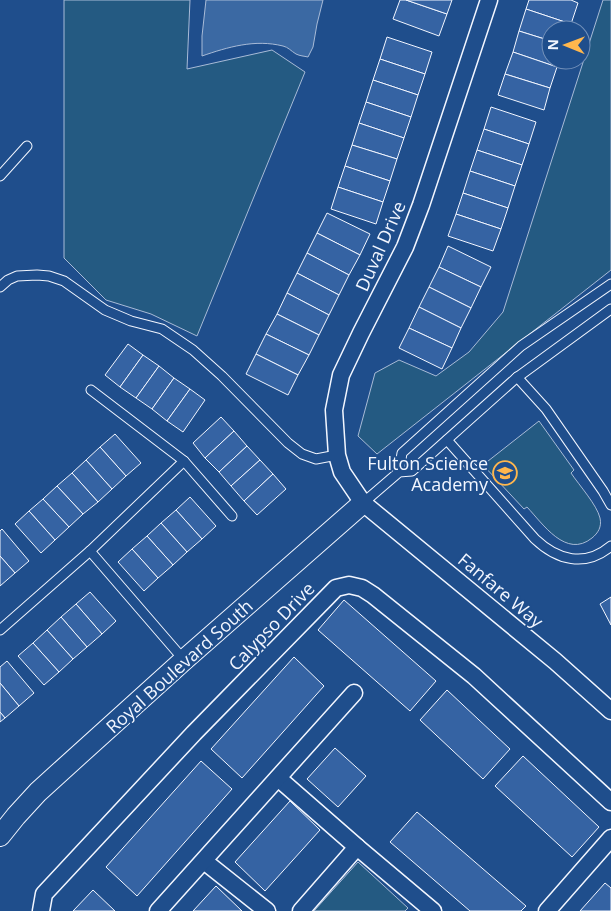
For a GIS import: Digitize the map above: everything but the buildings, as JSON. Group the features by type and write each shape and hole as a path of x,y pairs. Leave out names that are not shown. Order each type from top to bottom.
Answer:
{"street":[{"name":"Duval Drive","path":"364,503 342,472 337,455 334,410 341,375 361,332 406,247 488,0"},
{"name":"Royal Boulevard South","path":"0,836 38,792 184,660 364,503"},
{"name":"Fanfare Way","path":"364,503 555,661 611,711"},
{"name":"Calypso Drive","path":"41,911 44,894 194,733 336,588 349,585 362,588 374,595 474,676 611,802"},
{"path":"158,911 354,693"},
{"path":"278,778 358,847 425,909"},
{"path":"546,911 611,838"},
{"path":"301,911 358,847"},
{"path":"204,861 267,911"}],"lane":[{"path":"0,176 27,146"},
{"path":"0,287 8,280 17,276 37,274 49,276 64,281 105,310 131,321 162,329 193,350 215,369 288,443 302,454 316,459 337,455"},
{"path":"399,472 402,453 507,358 611,284"},
{"path":"364,503 399,472 412,471 517,377 611,309"},
{"path":"517,377 546,409 603,490 611,505"},
{"path":"91,390 184,461 232,516"},
{"path":"447,440 546,549 564,558 576,559 601,554 611,546"},
{"path":"0,630 90,551 184,461"},
{"path":"90,551 184,660"}],"shaded area":[{"path":"64,0 190,0 187,69 272,50 305,72 197,336 151,314 106,300 64,258"},
{"path":"206,0 323,0 313,47 308,57 300,56 285,47 262,43 232,47 202,56"},
{"path":"603,0 611,0 611,270 377,454 358,436 375,373 399,360 436,376 469,352 503,312 581,70 591,70 591,37"},
{"path":"539,421 574,470 571,473 592,501 600,518 599,530 592,538 582,543 564,542 556,537 527,507 524,509 483,465"},
{"path":"358,862 408,908 405,911 314,911"}],"place":[{"name":"Fulton Science Academy","path":"505,473"}]}
